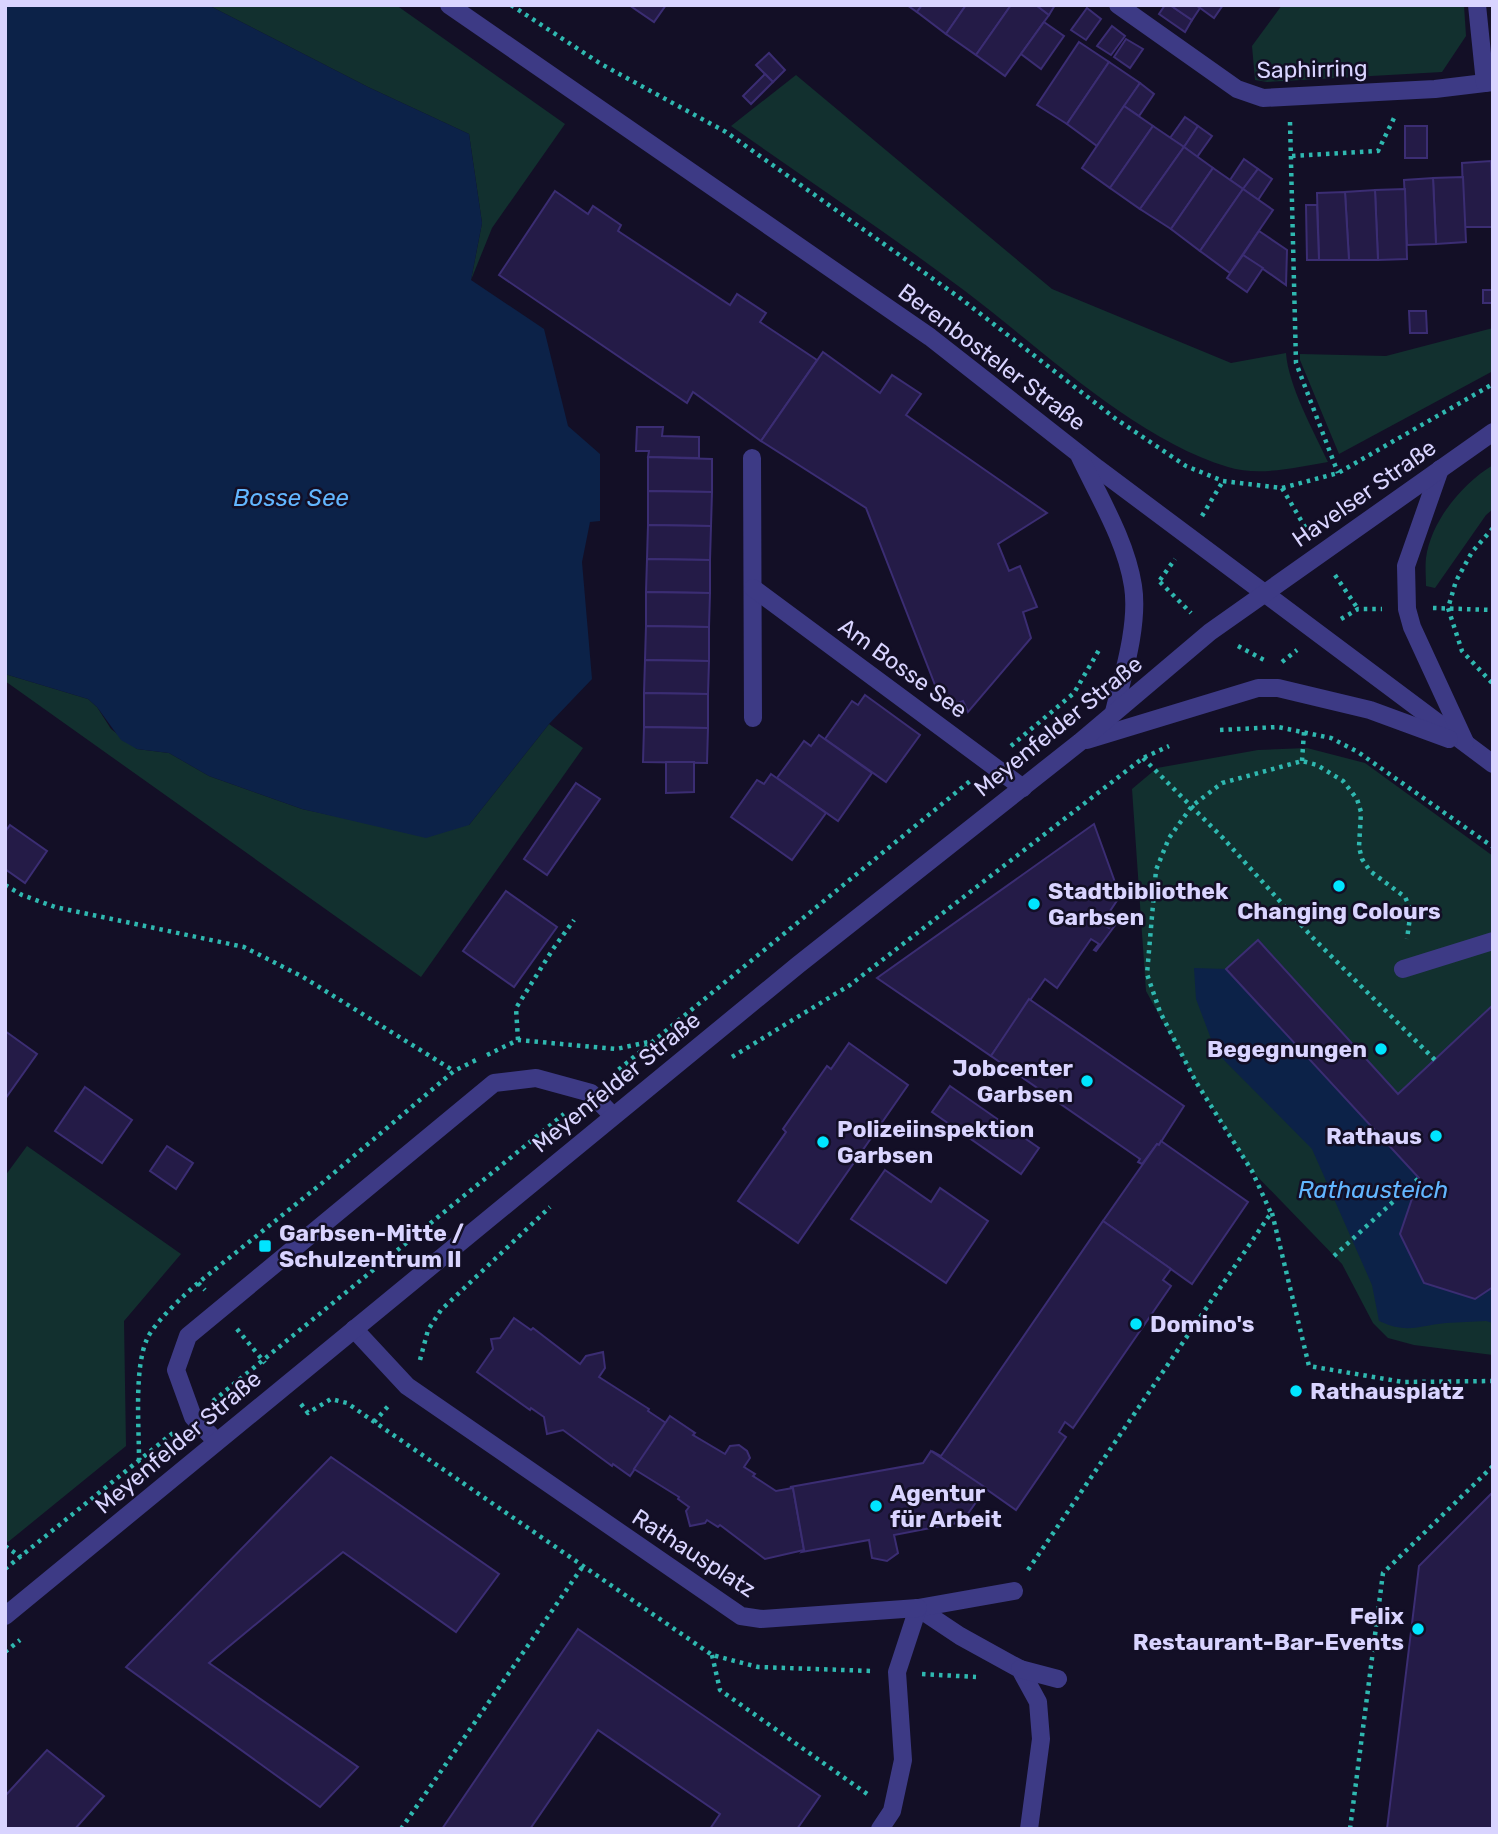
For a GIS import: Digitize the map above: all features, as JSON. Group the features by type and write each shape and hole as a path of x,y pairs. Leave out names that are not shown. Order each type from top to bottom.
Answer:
{"street":[{"name":"Berenbosteler Straße","path":"449,5 930,337 1078,454 1493,764"},
{"name":"Saphirring","path":"1118,5 1237,89 1263,98 1407,91 1489,83"},
{"path":"1477,5 1489,83"},
{"name":"Havelser Straße","path":"1264,593 1493,432"},
{"path":"1078,454 1113,527 1128,565 1133,587 1131,644 1114,712"},
{"path":"752,458 753,718"},
{"path":"1440,469 1406,566 1407,609 1412,627 1466,746"},
{"name":"Am Bosse See","path":"752,588 1023,788"},
{"name":"Meyenfelder Straße","path":"5,1616 798,965 1080,742 1210,632 1264,593"},
{"path":"1080,742 1258,688 1278,688 1370,710 1466,746"},
{"path":"1403,970 1493,941"},
{"path":"216,1441 193,1417 176,1370 188,1336 494,1083 537,1078 591,1093 613,1116"},
{"name":"Rathausplatz","path":"354,1329 407,1386 741,1616 761,1619 918,1608 1014,1591"},
{"path":"880,1829 892,1811 903,1760 897,1672 918,1608 960,1636 1020,1669 1058,1679"},
{"path":"1020,1669 1038,1702 1041,1739 1029,1829"}],"path":[{"path":"511,5 601,64 726,132 960,298 1116,419 1186,466 1223,481 1282,488 1338,473 1493,384"},
{"path":"1292,156 1378,152 1407,91"},
{"path":"1289,98 1296,363 1338,473"},
{"path":"1492,532 1466,562 1456,581 1448,608 1462,652 1493,684"},
{"path":"1448,608 1493,610"},
{"path":"1218,730 1278,727 1331,738 1358,752 1493,847"},
{"path":"1301,761 1304,732"},
{"path":"721,1064 850,985 1143,758 1174,744"},
{"path":"1143,758 1192,806 1313,938 1436,1060"},
{"path":"1403,970 1411,910 1405,897 1370,871 1362,859 1359,847 1361,812 1357,799 1352,789 1335,775 1317,765 1301,761 1222,783 1192,806 1169,838 1156,870 1147,974 1160,1012 1190,1071 1252,1171 1272,1213 1309,1366 1403,1382 1493,1381"},
{"path":"5,886 55,907 244,947 303,977 454,1071"},
{"path":"518,1040 516,1008 552,949 574,920"},
{"path":"217,1268 454,1071 518,1040 616,1049 654,1041"},
{"path":"1334,1256 1419,1178"},
{"path":"374,1422 407,1386 421,1357 428,1330 441,1310 551,1206"},
{"path":"1014,1591 1272,1213"},
{"path":"198,1283 285,1385"},
{"path":"1350,1829 1383,1573 1493,1466"},
{"path":"5,1546 21,1556"},
{"path":"401,1829 583,1566"},
{"path":"712,1655 720,1690 892,1811"}],"green space":[{"path":"208,5 396,5 565,124 492,228 471,280 482,223 469,134 368,87"},
{"path":"1282,5 1464,5 1466,36 1442,72 1267,82 1255,80 1252,46"},
{"path":"796,75 1052,289 1231,363 1286,353 1296,394 1328,462 1278,470 1240,470 1193,454 1159,436 1091,391 936,270 731,126"},
{"path":"1493,328 1493,371 1339,454 1300,360 1300,354 1386,356"},
{"path":"1493,465 1493,509 1435,588 1426,586 1429,544 1441,517 1470,482"},
{"path":"5,674 88,699 97,707 111,729 137,749 169,753 209,776 302,809 362,822 469,825 549,724 583,748 421,977 5,681"},
{"path":"1307,748 1365,763 1493,856 1493,1005 1398,1094 1259,940 1226,969 1419,1178 1400,1234 1425,1283 1474,1299 1493,1287 1493,1355 1414,1345 1388,1338 1373,1323 1342,1264 1252,1171 1196,1082 1146,991 1132,789 1157,768 1258,750"},
{"path":"27,1146 181,1254 124,1321 126,1446 8,1542 5,1540 5,1176"}],"water":[{"name":"Bosse See","path":"5,5 208,5 368,87 469,134 482,223 471,280 544,329 568,426 600,454 600,521 590,522 582,562 592,679 549,724 469,825 426,838 302,809 209,776 169,753 137,749 121,740 88,699 5,674"},
{"name":"Rathausteich","path":"1194,968 1226,969 1419,1178 1400,1234 1424,1282 1474,1299 1493,1287 1493,1323 1486,1321 1405,1328 1379,1321 1372,1285 1312,1149 1216,1052 1196,999"}],"building":[{"path":"629,5 666,5 654,22"},
{"path":"907,5 922,5 917,12"},
{"path":"922,5 966,5 946,34 917,12"},
{"path":"966,5 1011,5 976,55 946,34"},
{"path":"1011,5 1036,5 1049,15 1005,76 976,55"},
{"path":"1036,5 1055,5 1049,15"},
{"path":"1165,5 1170,5 1192,20 1185,32 1159,14"},
{"path":"1170,5 1196,5 1200,8 1192,20"},
{"path":"1196,5 1223,5 1214,18"},
{"path":"1087,8 1101,19 1086,40 1071,30"},
{"path":"1044,22 1064,36 1041,69 1021,54"},
{"path":"1112,26 1125,36 1111,55 1097,46"},
{"path":"1126,39 1143,49 1130,68 1114,57"},
{"path":"1079,42 1109,62 1067,124 1037,105"},
{"path":"769,53 785,70 773,82 756,65"},
{"path":"1109,62 1140,83 1097,146 1067,124"},
{"path":"765,74 773,82 751,104 743,96"},
{"path":"1140,83 1154,94 1139,116 1124,106"},
{"path":"1124,106 1153,126 1110,188 1082,168"},
{"path":"1185,117 1198,126 1184,147 1170,138"},
{"path":"1153,126 1184,147 1140,209 1110,188"},
{"path":"1198,126 1212,136 1197,157 1184,147"},
{"path":"1405,126 1427,126 1427,158 1405,158"},
{"path":"1184,147 1213,168 1171,229 1140,209"},
{"path":"1244,159 1258,169 1243,189 1230,180"},
{"path":"1491,161 1493,227 1464,227 1462,163"},
{"path":"1213,168 1243,189 1200,251 1171,229"},
{"path":"1258,169 1272,179 1258,200 1243,189"},
{"path":"1463,177 1466,242 1436,244 1433,178"},
{"path":"1433,178 1436,244 1407,245 1404,180"},
{"path":"1243,189 1273,210 1230,273 1200,251"},
{"path":"1405,189 1407,259 1378,260 1375,190"},
{"path":"1375,190 1378,260 1349,260 1345,192"},
{"path":"555,191 588,214 593,206 621,225 618,231 730,305 737,294 766,313 760,322 817,360 761,441 693,392 687,403 499,275"},
{"path":"1345,192 1349,260 1319,260 1317,193"},
{"path":"1306,205 1317,205 1319,260 1307,260"},
{"path":"1259,231 1287,250 1286,285 1243,255"},
{"path":"1243,255 1263,268 1247,292 1227,278"},
{"path":"1483,290 1493,290 1493,303 1483,303"},
{"path":"1409,311 1426,311 1427,333 1410,333"},
{"path":"823,352 880,393 892,375 921,394 906,415 1047,513 998,544 1009,571 1020,566 1037,607 1023,612 1031,638 968,712 963,701 944,708 866,508 761,441"},
{"path":"637,427 663,427 662,436 699,437 699,458 648,457 649,451 636,451"},
{"path":"648,457 712,459 712,492 648,491"},
{"path":"648,491 712,492 711,526 648,525"},
{"path":"648,525 711,526 710,560 647,559"},
{"path":"647,559 710,560 710,593 646,592"},
{"path":"646,592 710,593 709,627 646,626"},
{"path":"646,626 709,627 709,661 645,660"},
{"path":"645,660 709,661 708,694 644,693"},
{"path":"644,693 708,694 708,728 644,727"},
{"path":"865,695 920,735 886,782 825,739 852,701 858,705"},
{"path":"644,727 708,728 707,763 643,762"},
{"path":"819,735 872,773 838,821 777,778 804,741 811,746"},
{"path":"666,762 694,762 694,792 666,793"},
{"path":"771,774 826,813 792,860 731,817 757,780 764,784"},
{"path":"576,783 600,799 547,875 524,859"},
{"path":"1094,824 1120,896 1102,923 1109,928 1113,922 1116,924 1096,951 1094,950 1099,944 1091,939 1057,988 1045,979 991,1056 877,978"},
{"path":"10,825 47,851 25,883 5,869 5,832"},
{"path":"506,891 557,927 514,987 463,951"},
{"name":"Rathaus","path":"1258,940 1398,1094 1493,1005 1493,1287 1475,1299 1424,1283 1400,1234 1419,1178 1226,969"},
{"name":"Jobcenter Garbsen","path":"1029,999 1184,1106 1159,1145 1157,1144 1142,1164 1138,1162 1140,1159 991,1056"},
{"path":"5,1031 37,1054 5,1099"},
{"path":"849,1043 908,1085 798,1243 738,1201 827,1066 831,1069"},
{"path":"950,1086 1039,1148 1021,1174 932,1112"},
{"path":"85,1087 132,1120 102,1163 55,1131"},
{"path":"1161,1141 1248,1202 1192,1284 1103,1221"},
{"path":"167,1146 193,1163 176,1189 150,1171"},
{"path":"885,1170 931,1202 940,1188 988,1221 946,1283 851,1219"},
{"path":"1103,1221 1171,1269 1163,1280 1171,1286 1073,1428 1065,1422 1059,1432 1066,1437 1016,1510 932,1451 941,1456"},
{"path":"514,1318 531,1330 533,1328 580,1364 586,1356 603,1352 605,1368 599,1377 666,1423 630,1476 563,1430 547,1434 544,1417 477,1372 493,1349 491,1339 500,1338"},
{"path":"670,1416 695,1433 693,1435 725,1454 730,1446 739,1445 747,1451 750,1458 744,1467 776,1491 793,1488 804,1550 765,1559 720,1525 718,1527 707,1520 705,1523 690,1526 686,1511 689,1507 678,1499 679,1497 634,1469"},
{"path":"931,1451 986,1488 962,1522 894,1535 898,1553 887,1561 872,1558 869,1540 802,1552 804,1550 793,1488 790,1487 923,1463"},
{"path":"331,1457 499,1574 456,1632 343,1552 209,1663 358,1767 320,1807 126,1667"},
{"path":"1493,1492 1493,1829 1387,1829 1419,1566"},
{"path":"578,1629 820,1796 797,1829 710,1829 720,1814 598,1730 530,1829 442,1829"},
{"path":"47,1750 104,1796 75,1829 5,1829 5,1796"}],"place":[{"name":"Changing Colours","path":"1339,886"},
{"name":"Stadtbibliothek Garbsen","path":"1034,904"},
{"name":"Begegnungen","path":"1381,1049"},
{"name":"Jobcenter Garbsen","path":"1087,1081"},
{"name":"Rathaus","path":"1436,1136"},
{"name":"Polizeiinspektion Garbsen","path":"823,1142"},
{"name":"Garbsen-Mitte / Schulzentrum II","path":"265,1246"},
{"name":"Domino's","path":"1136,1324"},
{"name":"Rathausplatz","path":"1296,1391"},
{"name":"Agentur für Arbeit","path":"876,1506"},
{"name":"Felix Restaurant-Bar-Events","path":"1418,1629"}]}
